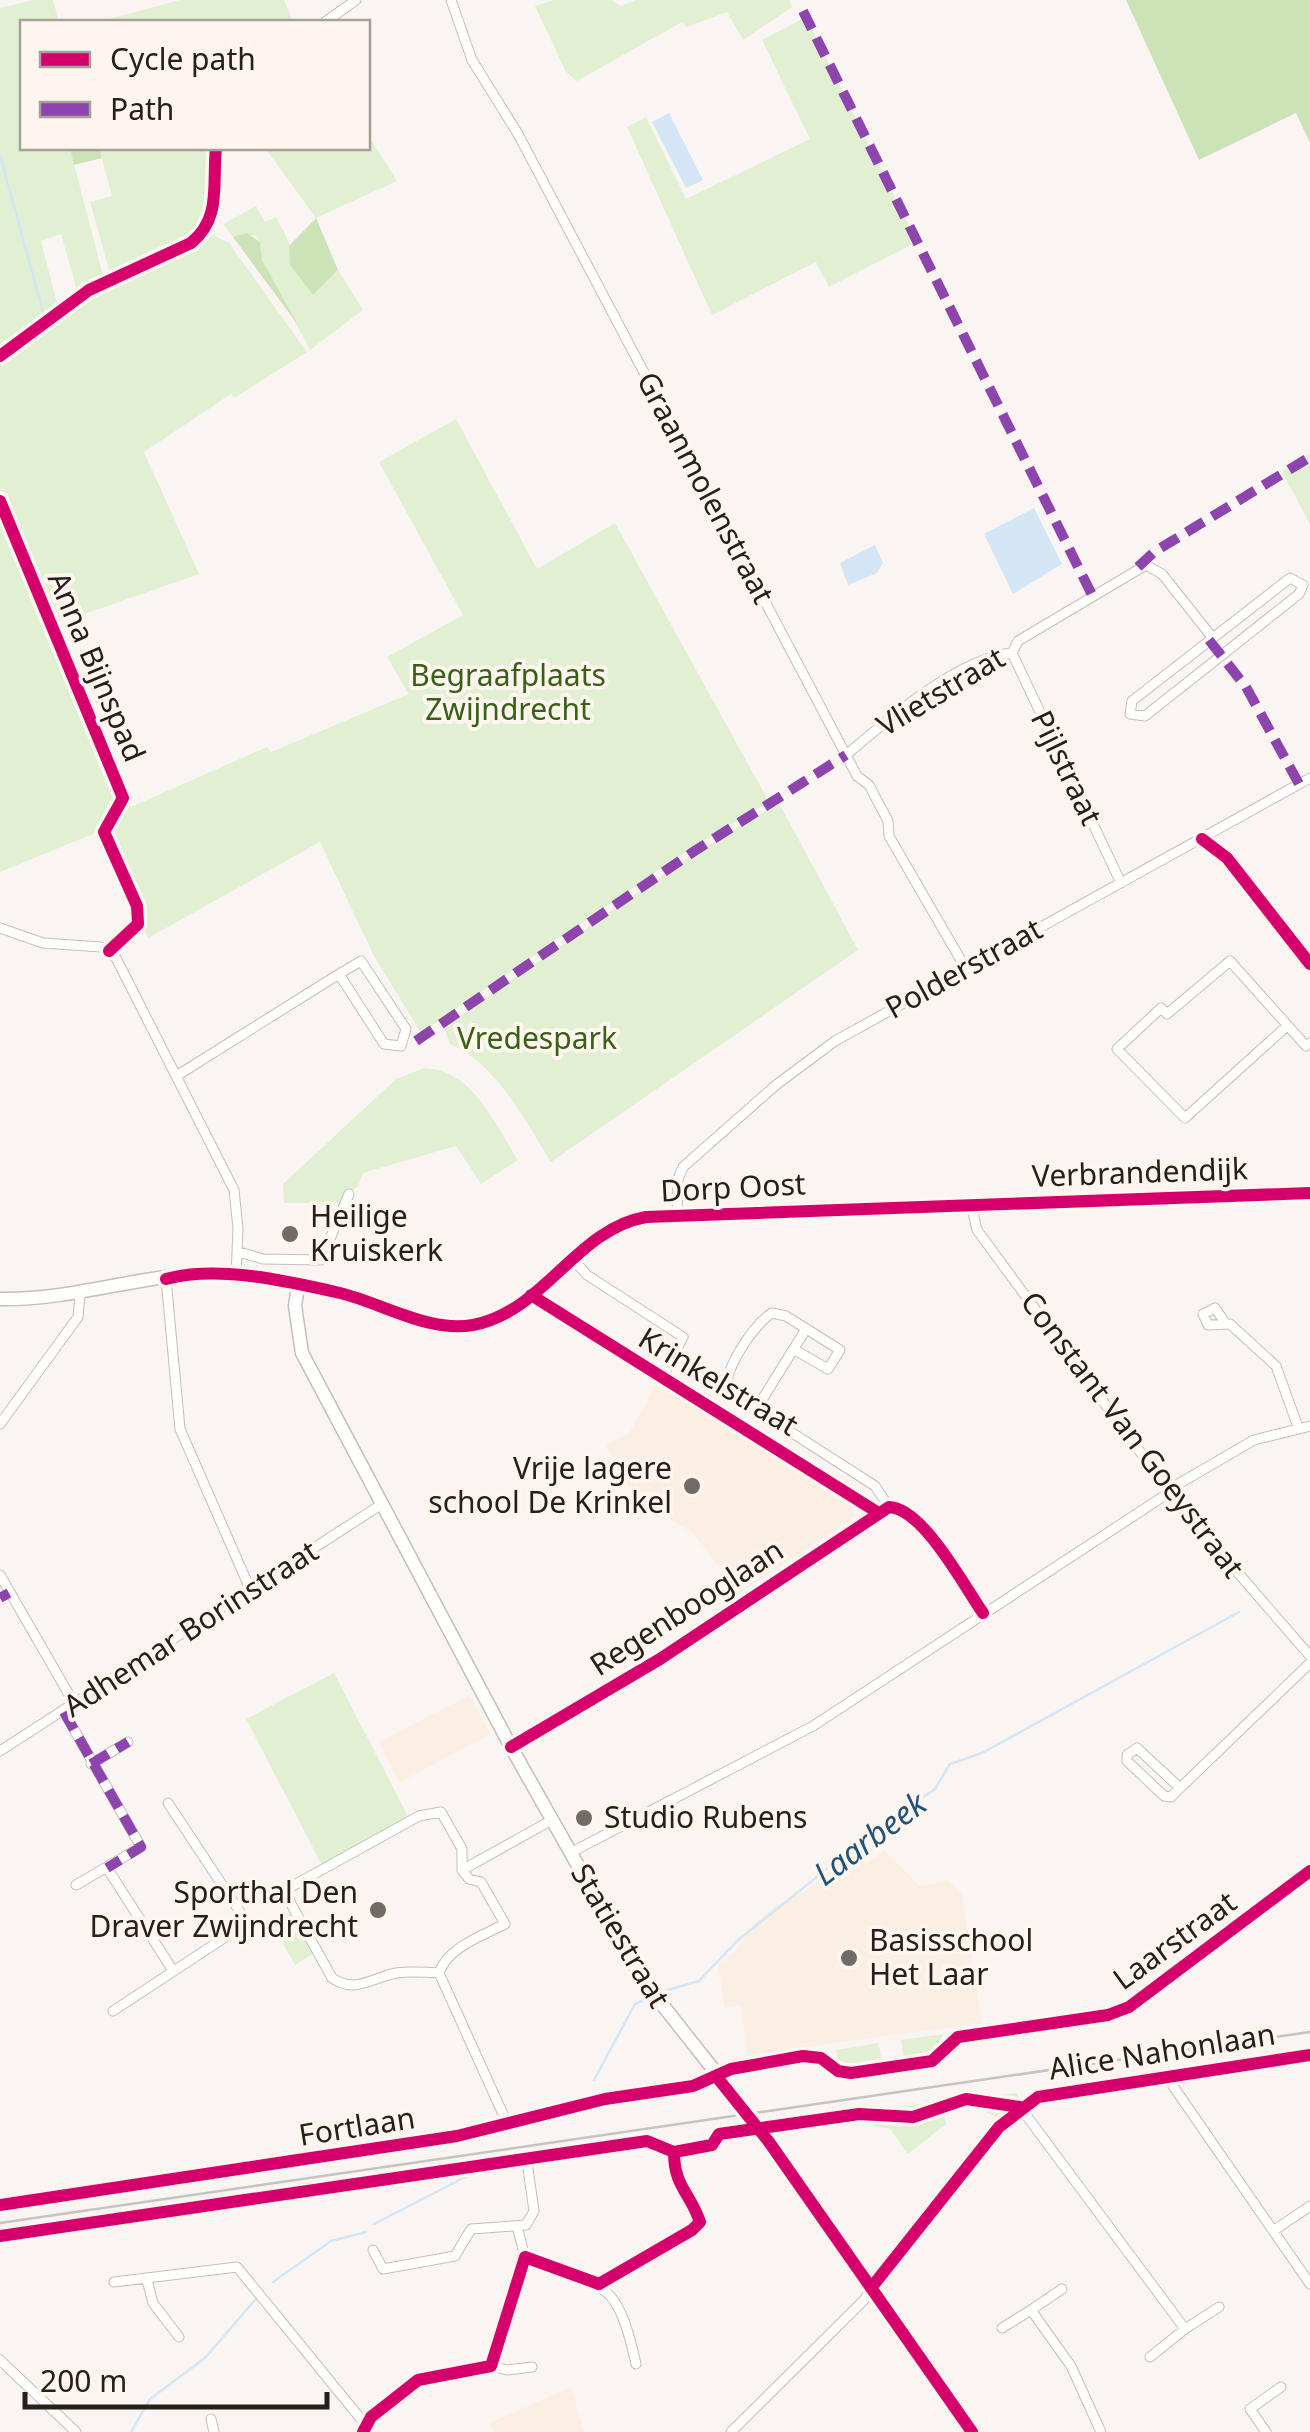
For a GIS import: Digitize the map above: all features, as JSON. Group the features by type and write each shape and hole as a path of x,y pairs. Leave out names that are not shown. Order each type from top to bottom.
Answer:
{"main road":[{"name":"Verbrandendijk","path":"971,1204 1310,1192"},
{"name":"Dorp Oost","path":"0,1299 80,1295 194,1274 340,1293 440,1324 472,1325 522,1301 620,1222 677,1215 971,1204"},
{"name":"Statiestraat","path":"298,1286 295,1306 302,1352 511,1747 652,1996 716,2076 972,2432"}],"street":[{"path":"328,20 356,0"},
{"name":"Graanmolenstraat","path":"451,0 472,60 518,134 857,776 869,785 888,821 889,836 966,969"},
{"path":"0,356 89,290 191,243 204,233 213,214 216,150"},
{"name":"Vlietstraat","path":"846,755 906,706 993,655 1012,653 1018,640 1138,567 1158,570 1212,637"},
{"path":"1285,580 1300,580 1299,594 1145,716 1130,714 1132,700 1212,637 1285,580"},
{"name":"Pijlstraat","path":"1012,653 1120,883"},
{"name":"Polderstraat","path":"677,1215 678,1179 683,1167 776,1084 846,1034 1310,778"},
{"path":"1202,839 1227,858 1310,964"},
{"path":"0,928 42,943 109,951 178,1076 234,1190 239,1252 236,1278"},
{"path":"178,1076 339,974 361,961 406,1029 405,1042 396,1048 384,1044 339,974"},
{"path":"1287,1026 1185,1118 1117,1048 1162,1008 1167,1014 1230,961 1306,1046 1310,1043"},
{"path":"239,1252 264,1258 322,1260 349,1194"},
{"name":"Constant Van Goeystraat","path":"971,1204 977,1230 1169,1491 1310,1660"},
{"path":"573,1259 587,1275 683,1337 663,1376"},
{"path":"166,1279 183,1440 251,1591"},
{"path":"0,1424 82,1312 80,1295"},
{"path":"794,1350 828,1369 840,1350 806,1329 772,1313 753,1334 725,1386 730,1397 755,1411 806,1329"},
{"path":"1224,1321 1276,1366 1298,1427"},
{"name":"Krinkelstraat","path":"755,1411 875,1486 888,1508 900,1508 928,1533 982,1613"},
{"path":"570,1853 814,1726 1169,1491 1254,1440 1310,1426"},
{"name":"Adhemar Borinstraat","path":"0,1751 382,1504"},
{"name":"Regenbooglaan","path":"511,1747 660,1659 888,1508"},
{"path":"0,1576 5,1595 75,1706"},
{"path":"1300,1646 1310,1635"},
{"path":"1180,1788 1138,1748 1127,1755 1127,1760 1164,1796 1180,1788 1310,1660"},
{"path":"64,1712 141,1847 76,1885"},
{"path":"91,1764 128,1742"},
{"path":"113,2010 172,1968 227,1936 242,1915 168,1804"},
{"path":"439,1973 402,1972 365,1985 344,1986 332,1978 290,1902 287,1888 418,1816 441,1812 462,1849 462,1870 469,1878 482,1882 505,1924 460,1947 442,1963 439,1973 506,2123"},
{"path":"462,1870 552,1820"},
{"path":"107,1868 172,1968"},
{"name":"Laarstraat","path":"716,2076 803,2056 821,2058 838,2071 851,2073 923,2063 932,2061 958,2037 1108,2015 1129,2007 1310,1871"},
{"name":"Alice Nahonlaan","path":"731,2432 826,2340 1020,2107 1058,2091 1310,2055"},
{"name":"Fortlaan","path":"0,2205 457,2136 606,2099 693,2086 716,2076"},
{"path":"1170,2076 1173,2086 1310,2284"},
{"path":"1020,2107 1185,2330"},
{"path":"599,2284 700,2222 695,2207 676,2182 674,2152"},
{"path":"374,2250 383,2269 448,2260 460,2250 471,2229 526,2225 534,2211 526,2155"},
{"path":"1273,2231 1310,2206"},
{"path":"491,2366 525,2257 517,2226"},
{"path":"525,2257 599,2284 616,2298 628,2322 636,2364"},
{"path":"114,2282 237,2267 364,2428 428,2375 491,2366 507,2370 532,2368"},
{"path":"147,2280 153,2303 179,2337"},
{"path":"1002,2328 1062,2288"},
{"path":"1150,2357 1219,2307"},
{"path":"1031,2310 1070,2366 1101,2432"},
{"path":"0,2360 76,2432"},
{"path":"1266,2432 1250,2409 1281,2387"},
{"path":"210,2419 214,2432"}],"shaded area":[{"name":"Vrije lagere school De Krinkel","path":"659,1380 853,1505 854,1517 739,1593 694,1534 635,1497 606,1445 630,1432"},
{"path":"470,1695 490,1734 399,1783 379,1742"},
{"name":"Basisschool Het Laar","path":"885,1850 919,1886 948,1881 962,1895 982,2023 748,2055 741,2006 725,2007 718,1964 735,1952 753,1925 776,1905 803,1893 856,1851 866,1864"},
{"path":"571,2387 584,2432 494,2432 490,2423"}],"green space":[{"path":"53,0 58,20 20,20 20,150 71,150 103,276 77,290 61,234 41,241 57,303 0,346 0,8"},
{"path":"180,0 284,0 292,20 105,20"},
{"path":"554,0 611,0 621,6 636,0 789,0 792,7 743,40 727,12 687,27 682,22 577,81 566,72 535,6"},
{"path":"1126,0 1310,0 1310,143 1296,113 1199,160"},
{"path":"806,17 917,242 829,287 816,262 712,315 627,127 646,117 686,199 810,139 762,40"},
{"path":"370,138 397,181 316,218 266,150 370,150"},
{"path":"70,150 100,150 102,158 74,165"},
{"path":"100,150 208,150 209,203 203,223 182,243 110,273 90,202 112,196"},
{"path":"256,206 265,222 276,217 313,295 338,270 363,310 310,350 262,260 256,235 233,237 223,224"},
{"path":"316,218 338,270 313,295 290,265 289,246"},
{"path":"247,233 260,242 262,260 298,325 233,237"},
{"name":"Begraafplaats Zwijndrecht","path":"213,235 229,243 307,352 234,398 231,394 144,452 199,574 53,625 131,807 267,747 271,752 409,694 387,657 463,615 379,462 456,419 537,569 615,523 769,802 687,851 421,1033 374,956 320,842 148,938 100,831 0,872 0,367 72,304"},
{"path":"1310,453 1310,524 1282,472"},
{"path":"779,803 858,950 551,1162 496,1079 467,1053 450,1044 444,1027 692,855"},
{"name":"Vredespark","path":"424,1068 441,1071 469,1088 518,1160 481,1184 456,1146 363,1173 358,1186 339,1203 284,1203 283,1184 396,1079"},
{"path":"334,1673 410,1820 322,1865 246,1719"},
{"path":"294,1911 316,1952 295,1965 273,1925"},
{"path":"944,2034 928,2060 905,2063 901,2040"},
{"path":"879,2043 882,2065 839,2067 836,2050"},
{"path":"1016,2093 1020,2098 996,2117 975,2107 944,2113 946,2124 908,2154 890,2129 873,2126 866,2116 869,2110"}],"water":[{"path":"669,113 703,180 686,188 652,122"},
{"path":"1034,508 1062,564 1013,594 984,534"},
{"path":"875,545 883,563 877,573 848,585 840,563"}],"waterway":[{"path":"0,155 43,312"},
{"name":"Laarbeek","path":"661,1992 699,1981 738,1940 868,1836 935,1789 950,1764 982,1753 1239,1612"},
{"name":"Laarbeek","path":"594,2080 635,2004 649,1998"},
{"name":"Laarbeek","path":"374,2224 471,2174 510,2160"},
{"name":"Laarbeek","path":"273,2282 331,2241 366,2232"},
{"name":"Laarbeek","path":"131,2432 150,2399 205,2358 255,2300"}],"railway":[{"path":"0,2223 1310,2032"}],"marked path":[{"path":"803,11 1093,597"},
{"path":"1138,567 1154,552 1310,457"},
{"path":"1209,640 1246,687 1299,784"},
{"path":"416,1041 693,852 846,755"},
{"path":"0,1598 9,1593"},
{"path":"64,1712 141,1847 107,1868"},
{"path":"91,1764 128,1742"}],"cycle path":[{"path":"0,356 89,290 191,243 201,233 211,211 216,150"},
{"name":"Anna Bijnspad","path":"0,501 123,798 104,832 137,906 138,924 109,951"},
{"path":"1202,839 1227,858 1310,964"},
{"path":"166,1279 230,1274 276,1280 340,1293 440,1325 473,1325 520,1304 599,1237 646,1217 1310,1193"},
{"path":"531,1295 877,1512"},
{"path":"511,1747 660,1659 889,1507 902,1511 929,1534 983,1613"},
{"path":"0,2205 457,2136 605,2099 693,2086 731,2069 803,2056 821,2058 838,2071 851,2073 932,2061 958,2037 1108,2015 1129,2007 1310,1871"},
{"path":"871,2288 999,2127 1038,2097 1310,2055"},
{"path":"716,2076 769,2142 972,2432"},
{"path":"0,2236 647,2141 674,2152 712,2145 719,2134 859,2114 913,2117 966,2099 1020,2107"},
{"path":"363,2432 371,2417 418,2380 491,2366 525,2257 599,2284 692,2230 700,2222 680,2182 674,2152"}],"place":[{"name":"Heilige Kruiskerk","path":"290,1234"},
{"name":"Vrije lagere school De Krinkel","path":"692,1486"},
{"name":"Studio Rubens","path":"584,1818"},
{"name":"Sporthal Den Draver Zwijndrecht","path":"378,1910"},
{"name":"Basisschool Het Laar","path":"849,1958"}]}
